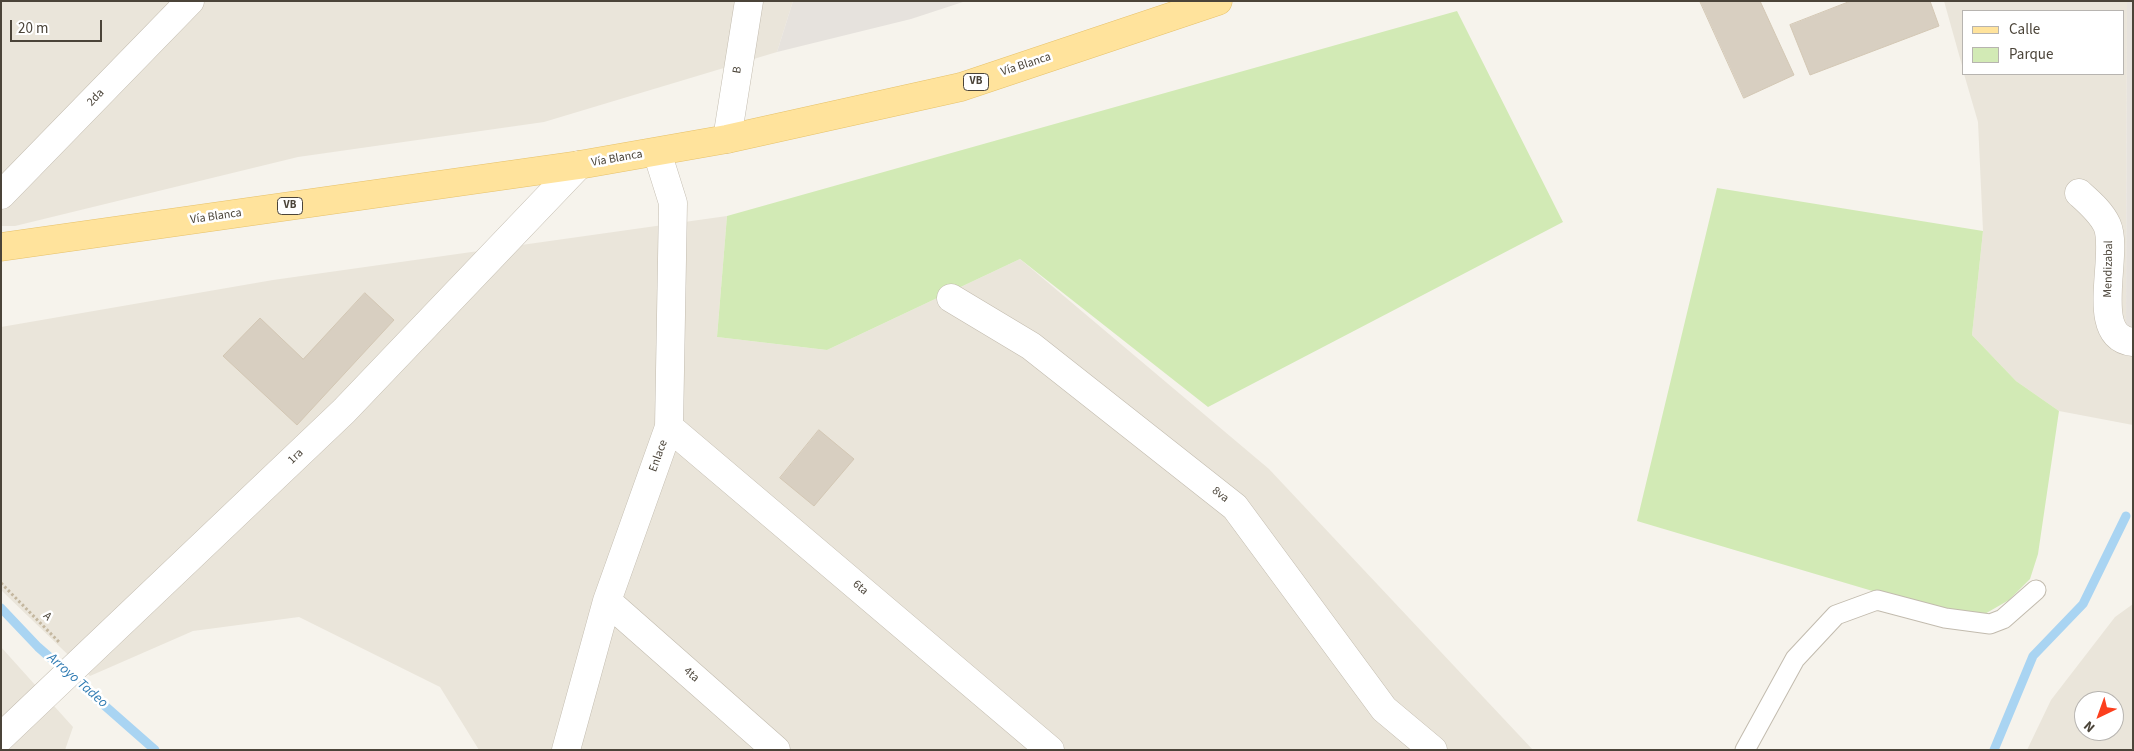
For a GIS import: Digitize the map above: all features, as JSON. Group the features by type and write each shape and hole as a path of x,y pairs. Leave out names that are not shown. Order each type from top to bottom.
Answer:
{"main road":[{"name":"Vía Blanca","path":"1,248 579,166 727,139 961,87 1218,1"}],"street":[{"name":"2da","path":"1,195 190,1"},
{"name":"B","path":"727,139 749,1"},
{"name":"Enlace","path":"566,750 607,601 670,427 673,203 657,152"},
{"name":"1ra","path":"1,737 79,665 344,411 579,166"},
{"name":"Mendizabal","path":"2079,193 2098,211 2107,225 2110,239 2108,309 2110,327 2116,337 2133,342"},
{"name":"8va","path":"952,298 1030,346 1235,507 1384,709 1434,750"},
{"name":"6ta","path":"670,427 1050,750"},
{"name":"4ta","path":"607,601 776,750"}],"lane":[{"path":"1745,750 1796,659 1836,615 1877,600 1945,618 1990,624 2003,619 2036,590"}],"path":[{"name":"A","path":"1,584 79,665"}],"shaded area":[{"path":"1,1 793,1 777,52 544,122 298,157 15,226 1,226"},
{"path":"793,1 966,1 911,19 777,52"},
{"path":"1944,1 2127,1 2126,332 2133,333 2133,425 2059,411 2016,381 1972,335 1983,231 1978,122 1964,75 2124,75 2124,10 1962,10 1962,65"},
{"path":"2127,1 2133,1 2133,333 2126,333"},
{"path":"727,216 717,337 827,350 1020,259 1269,469 1533,750 479,750 440,687 299,617 193,631 90,676 1,590 1,327 273,280"},
{"path":"2133,604 2133,750 2027,750 2051,700 2115,617"},
{"path":"1,647 73,727 65,750 1,750"}],"green space":[{"path":"1457,11 1563,222 1208,407 1020,259 827,350 717,337 727,216"},
{"path":"1717,188 1983,231 1972,335 2016,381 2059,411 2038,554 2030,579 2009,600 1983,615 1960,617 1637,521"}],"building":[{"path":"1700,1 1760,1 1794,75 1744,98"},
{"path":"1851,1 1930,1 1939,26 1810,75 1790,25"},
{"path":"365,293 394,320 297,425 223,356 260,318 303,359"},
{"path":"819,430 854,459 814,506 780,478"}],"waterway":[{"path":"1994,750 2033,656 2083,604 2126,516"},
{"name":"Arroyo Tadeo","path":"1,608 38,647 155,750"}]}
